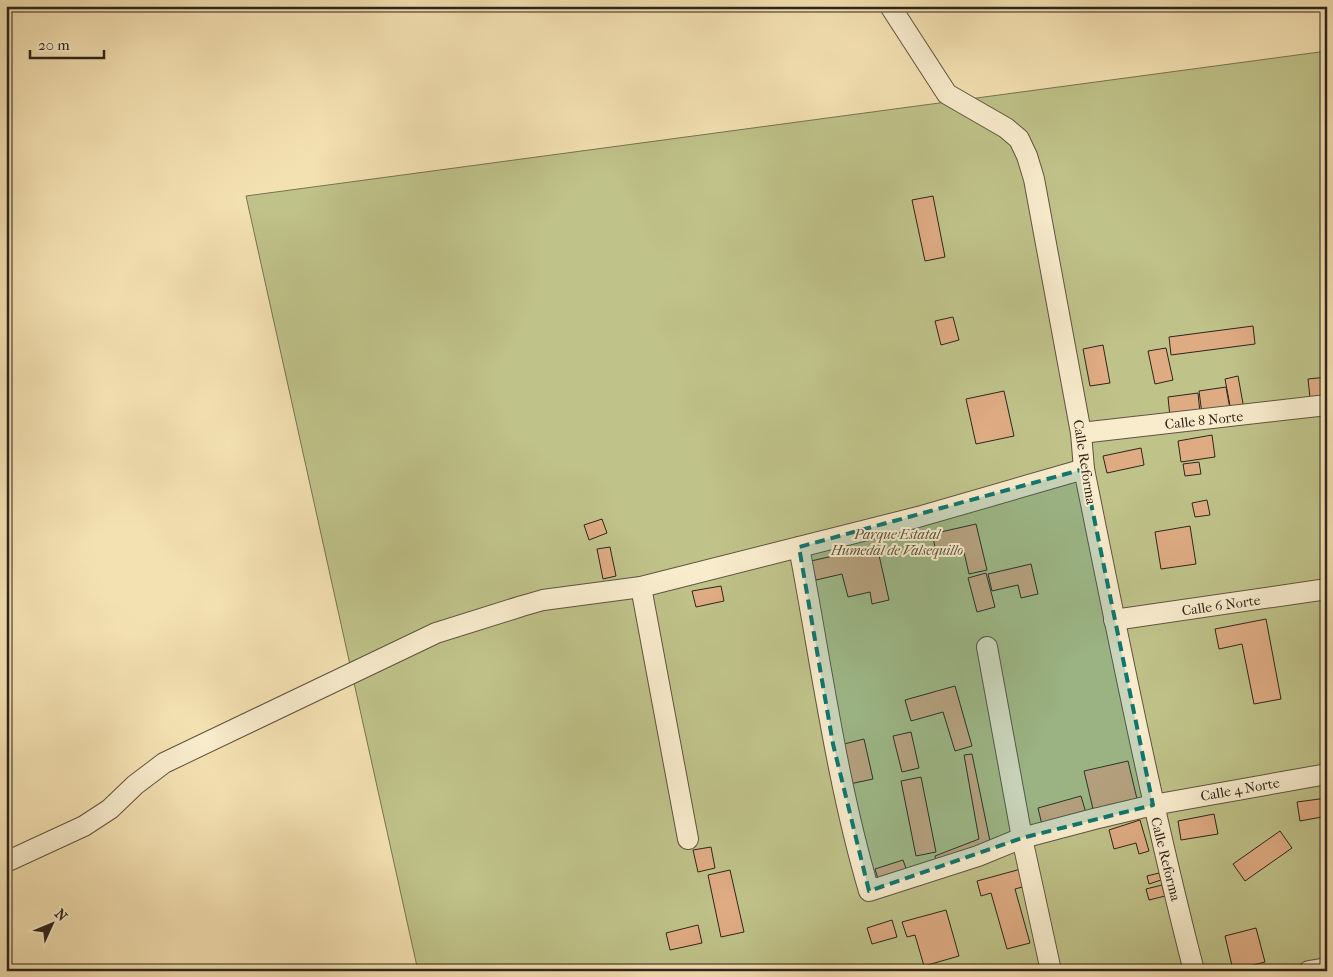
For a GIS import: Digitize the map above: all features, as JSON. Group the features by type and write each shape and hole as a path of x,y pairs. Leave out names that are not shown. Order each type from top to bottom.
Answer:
{"street":[{"name":"Calle Reforma","path":"890,6 947,94 1006,128 1018,139 1027,156 1034,179 1081,433 1084,468 1114,620 1153,805 1194,971"},
{"name":"Calle 8 Norte","path":"1081,433 1327,405"},
{"path":"6,862 84,826 110,809 135,785 164,763 436,633 543,600 641,588 918,517 1084,468"},
{"name":"Calle 4 Norte","path":"799,547 824,680 833,744 869,891 978,856 1022,838 1153,805 1327,774"},
{"path":"641,588 688,839"},
{"name":"Calle 6 Norte","path":"1114,620 1327,589"},
{"path":"987,647 1022,838 1051,971"},
{"path":"1309,971 1327,968"}],"highlighted area":[{"path":"1084,469 1153,805 1022,838 869,891 833,744 799,547"}],"green space":[{"name":"Parque Estatal Humedal de Valsequillo","path":"1327,51 1327,971 418,971 246,196"}],"building":[{"path":"933,196 945,257 925,261 912,200"},
{"path":"953,317 959,340 941,345 935,321"},
{"path":"1253,326 1255,344 1171,355 1169,337"},
{"path":"1103,345 1110,383 1090,386 1083,349"},
{"path":"1166,348 1173,380 1155,384 1148,351"},
{"path":"1238,376 1244,409 1231,411 1225,379"},
{"path":"1327,377 1327,396 1310,398 1308,379"},
{"path":"1226,387 1230,409 1202,414 1199,391"},
{"path":"1004,391 1014,436 976,444 966,399"},
{"path":"1198,393 1200,413 1170,417 1168,397"},
{"path":"1212,435 1215,457 1181,462 1178,441"},
{"path":"1141,448 1144,465 1107,473 1103,456"},
{"path":"1199,462 1201,474 1185,476 1183,464"},
{"path":"1207,500 1210,515 1195,517 1192,503"},
{"path":"602,519 607,533 589,540 584,525"},
{"path":"976,524 987,570 969,574 963,548 937,555 932,534"},
{"path":"1190,526 1196,564 1161,569 1155,532"},
{"path":"877,546 889,600 872,604 870,592 848,597 842,574 816,580 811,561"},
{"path":"610,547 616,576 603,579 597,549"},
{"path":"1031,564 1038,594 1021,598 1018,585 992,591 988,574"},
{"path":"986,573 995,607 977,612 968,578"},
{"path":"721,586 724,601 696,607 692,591"},
{"path":"1266,619 1281,699 1254,704 1242,644 1219,649 1215,629"},
{"path":"955,686 972,746 955,751 943,712 911,721 905,700"},
{"path":"911,732 919,768 902,772 893,736"},
{"path":"864,739 873,779 845,785 836,746"},
{"path":"972,754 991,846 937,866 935,856 979,839 964,755"},
{"path":"1128,761 1137,799 1093,809 1084,771"},
{"path":"921,777 936,852 916,856 901,781"},
{"path":"1081,796 1086,813 1042,825 1038,808"},
{"path":"1327,798 1327,816 1300,821 1297,802"},
{"path":"1214,814 1218,834 1181,840 1178,821"},
{"path":"1140,820 1149,851 1139,854 1136,843 1114,849 1109,830"},
{"path":"1280,831 1292,848 1245,881 1233,864"},
{"path":"711,847 715,868 698,872 693,850"},
{"path":"903,860 907,871 878,879 875,869"},
{"path":"1021,869 1026,886 1015,889 1030,943 1007,949 991,893 981,896 977,881"},
{"path":"730,870 744,932 721,937 708,875"},
{"path":"1159,873 1161,880 1149,884 1147,876"},
{"path":"1162,885 1165,896 1149,900 1146,889"},
{"path":"946,910 959,956 924,966 915,935 907,937 902,922"},
{"path":"892,920 897,937 872,944 867,928"},
{"path":"698,925 702,943 670,950 666,933"},
{"path":"1256,928 1265,962 1233,970 1225,936"}]}
